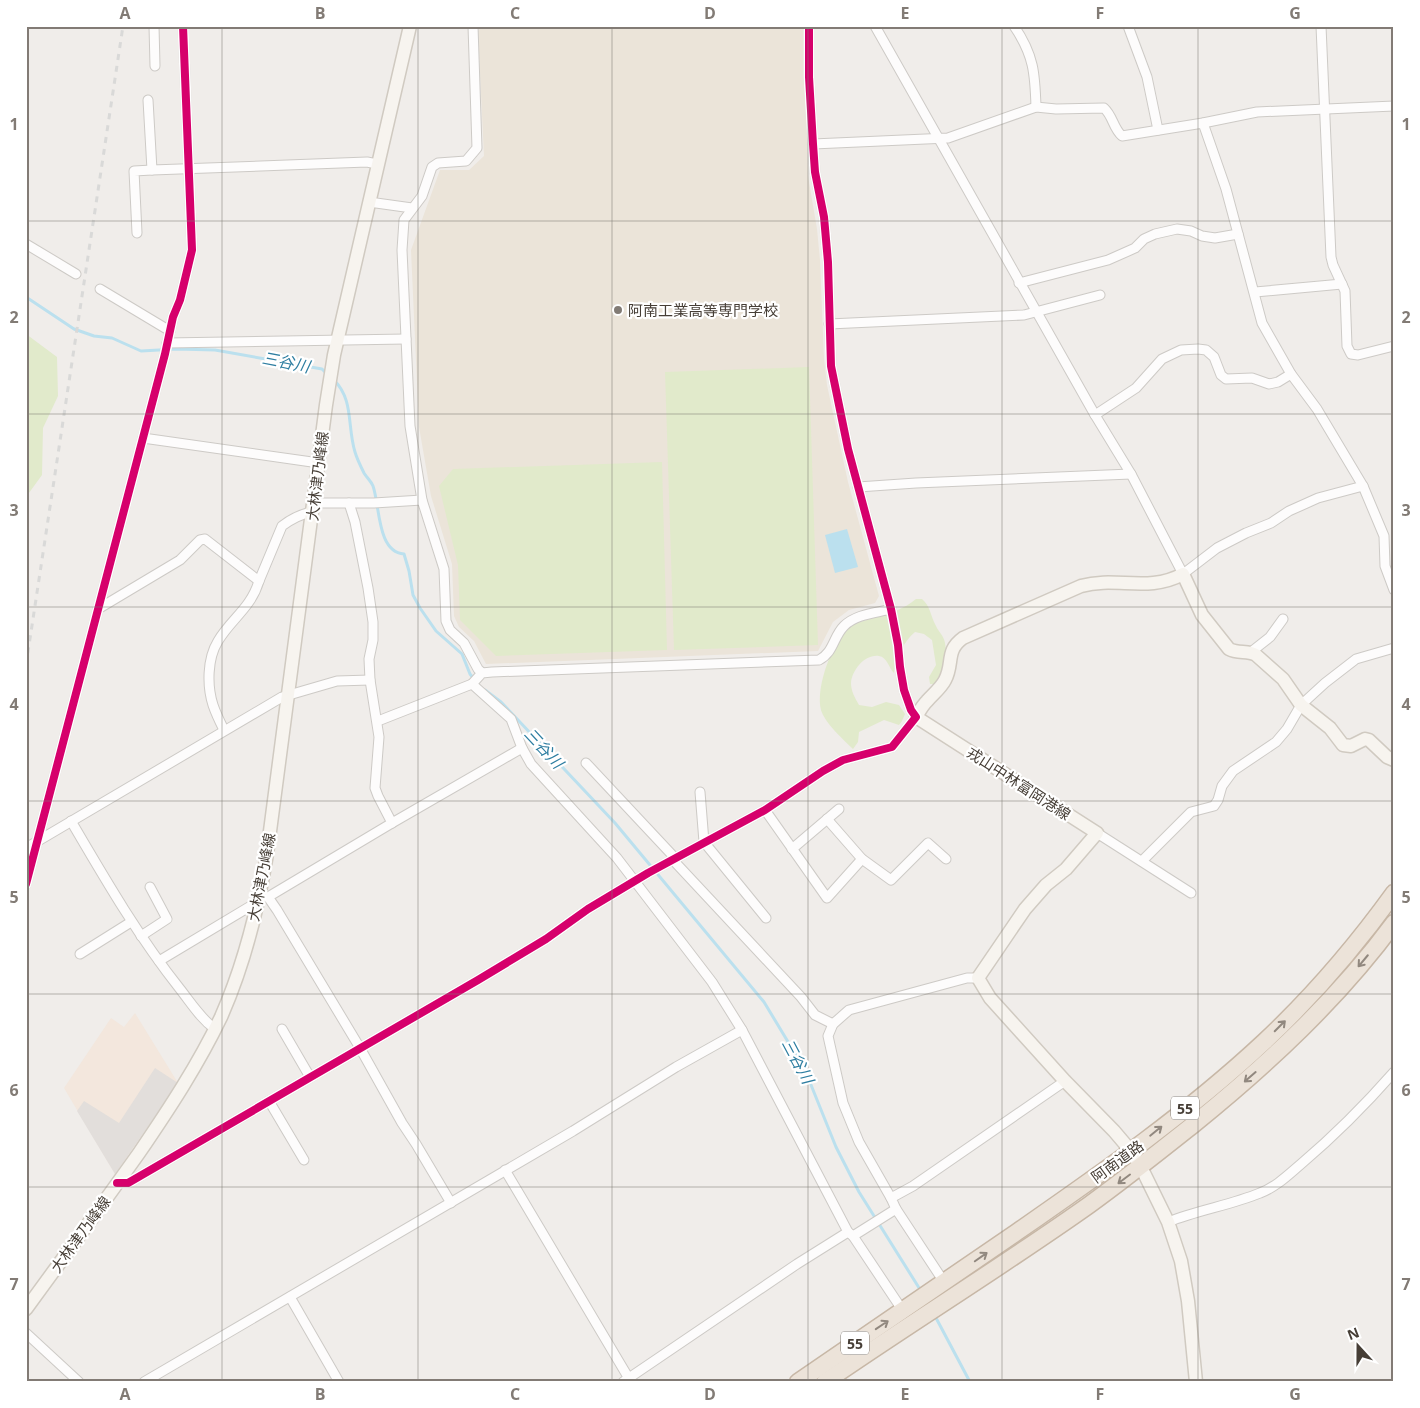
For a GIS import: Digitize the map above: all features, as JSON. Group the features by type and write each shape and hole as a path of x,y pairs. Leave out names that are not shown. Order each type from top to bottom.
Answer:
{"highway":[{"name":"阿南道路","path":"798,1382 911,1312 944,1289 1131,1152 1202,1095 1264,1042 1324,981 1370,927 1394,893"},
{"name":"阿南道路","path":"944,1289 1090,1205 1141,1167 1276,1054 1339,989 1394,923"},
{"name":"阿南道路","path":"825,1382 911,1312"}],"main road":[{"path":"337,340 410,26"},
{"name":"大林津乃峰線","path":"26,1309 118,1183 176,1099 199,1060 215,1029 234,981 262,898 318,463 337,340"},
{"path":"916,717 925,703 945,682 955,644 964,638 1081,586 1096,583 1154,584 1171,580 1183,574 1202,615 1229,649 1235,652 1252,652 1283,679 1301,705 1330,728 1343,745 1351,746 1364,739 1369,740 1387,758 1394,760"},
{"name":"戎山中林富岡港線","path":"916,717 1097,833"},
{"path":"1097,833 1066,868 1046,885 1030,903 978,978 990,998 1065,1081 1114,1131 1141,1167 1168,1222 1181,1261 1188,1301 1196,1382"}],"street":[{"path":"154,26 155,66"},
{"path":"26,884 192,250 182,26"},
{"path":"473,26 477,148 466,161 438,163 432,167 422,196 404,220 402,250 410,426 422,500 442,558 446,621 450,630 464,643 478,669 476,679"},
{"path":"118,1183 128,1183 360,1048 546,939 588,909 648,873 764,810 823,771 855,756 892,747 916,717 911,710 904,690 891,609 848,449 831,366 828,262 824,217 814,172 812,144 809,26"},
{"path":"875,26 1019,283 1131,474 1183,574 1217,548 1271,523 1289,511 1318,498 1363,486"},
{"path":"1014,26 1022,37 1034,69 1036,108"},
{"path":"1128,26 1147,77 1158,130"},
{"path":"1321,26 1331,256 1333,265 1346,291 1348,346 1351,354 1358,355 1394,346"},
{"path":"148,100 152,170"},
{"path":"812,144 948,138 1036,108 1104,108 1110,113 1117,132 1122,136 1257,112 1394,106"},
{"path":"1203,123 1226,189 1262,323 1290,374 1317,408 1363,486 1384,536 1385,566 1394,590"},
{"path":"137,233 134,171 367,162 377,164"},
{"path":"369,202 412,208"},
{"path":"1019,283 1108,260 1135,248 1155,234 1177,229 1215,238 1238,234"},
{"path":"26,244 76,274"},
{"path":"1255,292 1342,284"},
{"path":"100,288 170,331"},
{"path":"829,324 1024,315 1100,295"},
{"path":"166,348 327,339 406,339"},
{"path":"1095,415 1136,388 1162,359 1181,350 1206,350 1214,357 1221,375 1226,379 1252,378 1270,384 1278,382 1290,374"},
{"path":"143,438 318,463"},
{"path":"858,487 1131,474"},
{"path":"224,730 213,706 209,685 212,655 218,642 255,594 282,526 313,507 349,503 422,500"},
{"path":"349,503 356,522 372,614 373,640 370,659 370,680 378,721 379,737 375,788 392,822"},
{"path":"98,609 180,560 200,540 205,539 259,581"},
{"path":"378,721 476,679 819,660 827,656 843,627 855,618 891,609"},
{"path":"1252,652 1270,638 1283,619"},
{"path":"1142,861 1191,812 1214,806 1222,786 1233,771 1276,742 1287,729 1301,705 1325,682 1356,659 1394,648"},
{"path":"476,679 511,719 522,748 531,764 617,858 712,982 742,1030 854,1233 911,1312"},
{"path":"26,848 282,697 337,681 370,680"},
{"path":"159,961 262,898 522,748"},
{"path":"586,762 671,861 793,988 815,1015 833,1024"},
{"path":"700,792 704,842 766,918"},
{"path":"792,849 839,809"},
{"path":"764,810 827,898 862,859"},
{"path":"827,819 862,859 892,880 928,843 946,859"},
{"path":"71,821 141,936 207,1024 215,1029"},
{"path":"1097,833 1191,893"},
{"path":"141,936 167,920 150,887"},
{"path":"262,898 277,910 450,1202"},
{"path":"80,954 132,922"},
{"path":"944,1289 893,1212 891,1198 860,1142 843,1103 828,1036 833,1024 849,1010 967,978 978,978"},
{"path":"282,1029 310,1077"},
{"path":"144,1382 505,1170 676,1067 742,1030"},
{"path":"1168,1222 1259,1193 1275,1186 1317,1150 1372,1097 1394,1072"},
{"path":"891,1198 913,1186 1065,1081"},
{"path":"269,1101 304,1160"},
{"path":"505,1170 628,1380 797,1264 893,1212"},
{"path":"290,1297 339,1382"},
{"path":"26,1333 79,1382"}],"shaded area":[{"name":"阿南工業高等専門学校","path":"482,26 804,26 808,176 820,260 824,359 827,385 848,482 879,596 875,603 849,610 833,622 818,651 486,664 474,641 459,627 454,616 452,564 431,496 419,427 411,250 440,170 469,170 484,156 478,31"},
{"path":"135,1013 178,1083 115,1174 64,1088 111,1018 124,1027"},
{"path":"155,1068 178,1083 115,1174 77,1111 84,1101 119,1123"}],"green space":[{"path":"26,334 57,357 58,396 43,428 42,475 26,497"},
{"path":"809,367 818,645 674,650 665,372"},
{"path":"662,462 667,650 496,656 460,620 458,565 439,486 453,469"},
{"path":"916,599 922,599 927,605 944,640 946,653 940,675 936,684 930,684 929,677 936,665 932,640 924,634 915,632 907,640 901,651 894,673 882,657 874,656 864,660 854,673 851,683 852,692 859,705 872,707 886,702 899,705 905,714 899,725 884,720 859,732 858,742 853,749 829,724 820,706 822,682 830,656 836,644 849,627 858,622 896,611"}],"water":[{"path":"847,529 858,567 835,573 825,535"}],"waterway":[{"name":"三谷川","path":"26,297 74,329 94,336 112,338 141,351 177,349 215,350 322,369 327,374"},
{"name":"三谷川","path":"334,380 345,396 355,452 364,473 373,486 384,537 395,551 404,554 413,595 420,608 436,631 462,654 474,679"},
{"name":"三谷川","path":"485,690 501,702 615,823 764,1002 805,1070 836,1147 859,1192 921,1291"},
{"name":"三谷川","path":"935,1316 970,1382"}],"railway":[{"path":"26,665 123,26"}],"cycle path":[{"path":"26,884 192,250 183,26"},
{"path":"117,1183 128,1183 478,980 546,939 588,909 648,873 765,810 823,771 843,760 892,747 916,717 911,710 904,690 891,609 848,449 831,366 828,262 824,217 815,172 809,77 809,26"}],"place":[{"name":"阿南工業高等専門学校","path":"618,310"}]}
